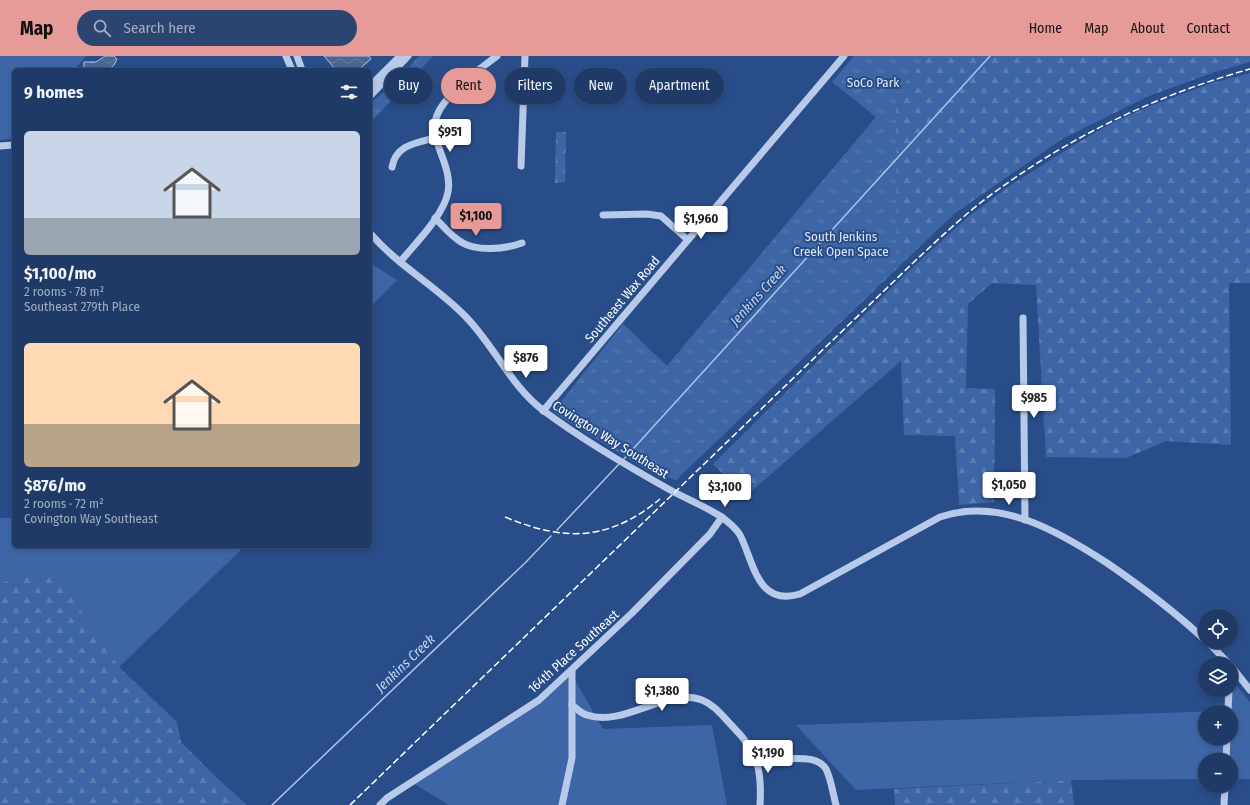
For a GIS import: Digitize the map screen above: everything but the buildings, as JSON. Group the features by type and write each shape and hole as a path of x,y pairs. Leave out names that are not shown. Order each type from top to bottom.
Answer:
{"street":[{"path":"286,56 291,68"},
{"path":"296,56 301,68"},
{"path":"372,84 400,56"},
{"path":"372,94 408,56"},
{"path":"400,262 435,218 444,204 449,187 448,177 435,138 434,128 438,112 451,96 476,72 497,56"},
{"path":"521,166 525,56"},
{"name":"Southeast Wax Road","path":"543,411 844,56"},
{"path":"392,167 396,154 407,146 435,138"},
{"path":"0,146 12,145"},
{"path":"603,215 647,214 661,216 688,240"},
{"path":"435,218 462,243 475,247 502,248 522,243"},
{"name":"Covington Way Southeast","path":"372,235 379,244 400,262 424,279 477,328 520,389 543,411 624,464 722,517 734,526 739,534 755,573 768,590 779,596 792,597 813,588 940,517 954,512 973,511 996,513 1025,520"},
{"path":"1023,318 1025,520 1051,529 1073,541 1136,583 1198,634"},
{"name":"164th Place Southeast","path":"380,805 387,798 455,753 539,700 572,671 632,613 710,534 722,517"},
{"path":"1215,649 1222,657"},
{"path":"562,805 572,758 572,671"},
{"path":"1238,675 1250,690"},
{"path":"572,705 586,715 607,719 681,697 702,700 712,706 751,747 764,755 779,758 809,759 818,763 825,769 836,805"},
{"path":"751,747 757,765 760,805"},
{"path":"1224,805 1225,793"}],"green space":[{"path":"0,56 86,56 76,68 12,68 12,138 0,140"},
{"path":"419,56 433,56 422,68 408,68"},
{"name":"South Jenkins Creek Open Space","path":"854,56 928,56 896,94 897,267 676,480 647,470 553,412 623,324 667,366 876,117 832,82"},
{"path":"928,56 1250,56 1250,62 1215,72 1149,96 1062,139 954,214 676,480 647,470 553,412 623,324 667,366"},
{"path":"1250,73 1250,283 1229,283 1231,445 1166,441 1126,458 1046,457 1036,285 992,283 968,304 966,388 995,389 994,502 959,505 955,436 904,435 901,361 746,496 713,464 911,269 969,216 1011,185 1079,142 1114,122 1148,107 1212,83"},
{"path":"384,92 384,104 388,104 372,121 372,101"},
{"path":"556,132 566,132 565,182 555,183"},
{"path":"372,264 397,280 372,305"},
{"path":"0,518 12,518 12,548 243,548 119,667 54,571 0,583"},
{"path":"54,570 119,667 177,722 181,742 247,805 0,805 0,583"},
{"path":"572,675 603,729 712,725 727,805 449,805 411,782"},
{"path":"1238,687 1250,702 1250,779 1238,779 1238,753 1198,753 1198,779 1071,780 856,790 796,725 1198,712 1198,745 1238,745 1238,705 1224,705 1225,697 1238,697"},
{"path":"1071,780 1074,805 895,805 894,789"}],"water":[{"path":"105,56 114,56 117,59 110,68 84,67 84,62 96,62"},
{"path":"324,56 369,56 371,59 360,68 334,68"}],"waterway":[{"name":"Jenkins Creek","path":"623,460 990,56"},
{"name":"Jenkins Creek","path":"557,530 619,464"},
{"name":"Jenkins Creek","path":"272,805 525,563 551,536"}],"railway":[{"path":"350,805 956,223 999,189 1028,169 1088,133 1151,103 1216,79 1250,69"},
{"path":"505,517 547,531 586,533 604,530 623,523 641,513 660,499"}],"park label":[{"name":"SoCo Park","path":"873,82"}]}
